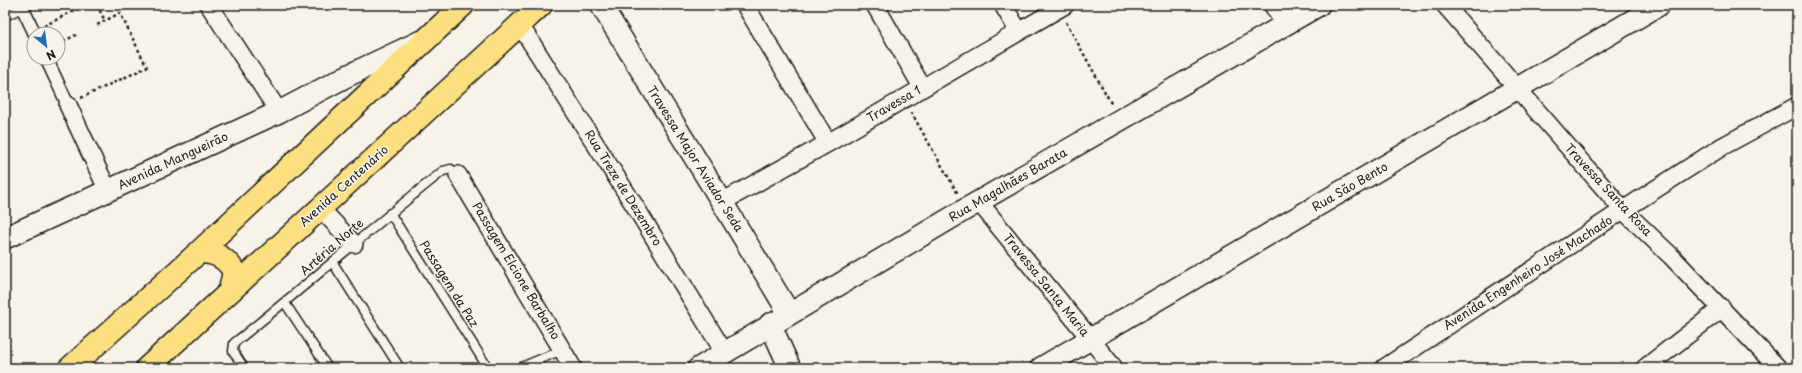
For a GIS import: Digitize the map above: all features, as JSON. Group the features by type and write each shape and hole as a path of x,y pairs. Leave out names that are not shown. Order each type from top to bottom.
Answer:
{"main road":[{"path":"70,368 199,252 462,5"},
{"name":"Avenida Centenário","path":"147,368 541,5"},
{"path":"227,226 227,242 234,252 245,260 264,259"},
{"path":"199,252 209,252 228,260 234,271 230,290"}],"street":[{"path":"209,5 280,112"},
{"name":"Travessa Major Aviador Seda","path":"601,5 789,313"},
{"path":"745,5 828,143"},
{"path":"875,5 922,87"},
{"path":"1003,5 1019,32"},
{"path":"1275,5 1286,23"},
{"name":"Rua Magalhães Barata","path":"699,368 770,324 972,205 1319,5"},
{"name":"Travessa Santa Rosa","path":"1446,5 1623,210 1671,256 1778,368"},
{"name":"Rua São Bento","path":"1041,368 1659,5"},
{"path":"22,6 31,26"},
{"name":"Travessa 1","path":"722,202 828,143 1062,7"},
{"name":"Rua Treze de Dezembro","path":"520,25 636,208 724,352"},
{"name":"Avenida Mangueirão","path":"5,238 280,112 340,80 425,39"},
{"path":"50,66 108,191"},
{"path":"340,80 348,81 354,92 354,98 348,111"},
{"name":"Avenida Engenheiro José Machado","path":"1384,368 1623,210 1723,146 1797,106"},
{"name":"Passagem Elcione Barbalho","path":"458,175 573,368"},
{"name":"Travessa Santa Maria","path":"972,205 1114,368"},
{"path":"320,208 354,244"},
{"path":"1645,368 1722,308"},
{"path":"770,324 790,368"}],"lane":[{"path":"5,16 22,6"},
{"name":"Artéria Norte","path":"244,368 233,351 234,343 285,303 390,213 443,171 451,169 458,175"},
{"name":"Passagem da Paz","path":"390,213 488,368"},
{"path":"333,263 400,368"},
{"path":"285,303 328,368"},
{"path":"519,368 562,350"}],"path":[{"path":"47,26 85,5"},
{"path":"96,5 105,21"},
{"path":"1062,7 1120,120"},
{"path":"68,105 147,67 120,13 97,24"},
{"path":"66,40 76,35"},
{"path":"904,98 972,205"}]}
